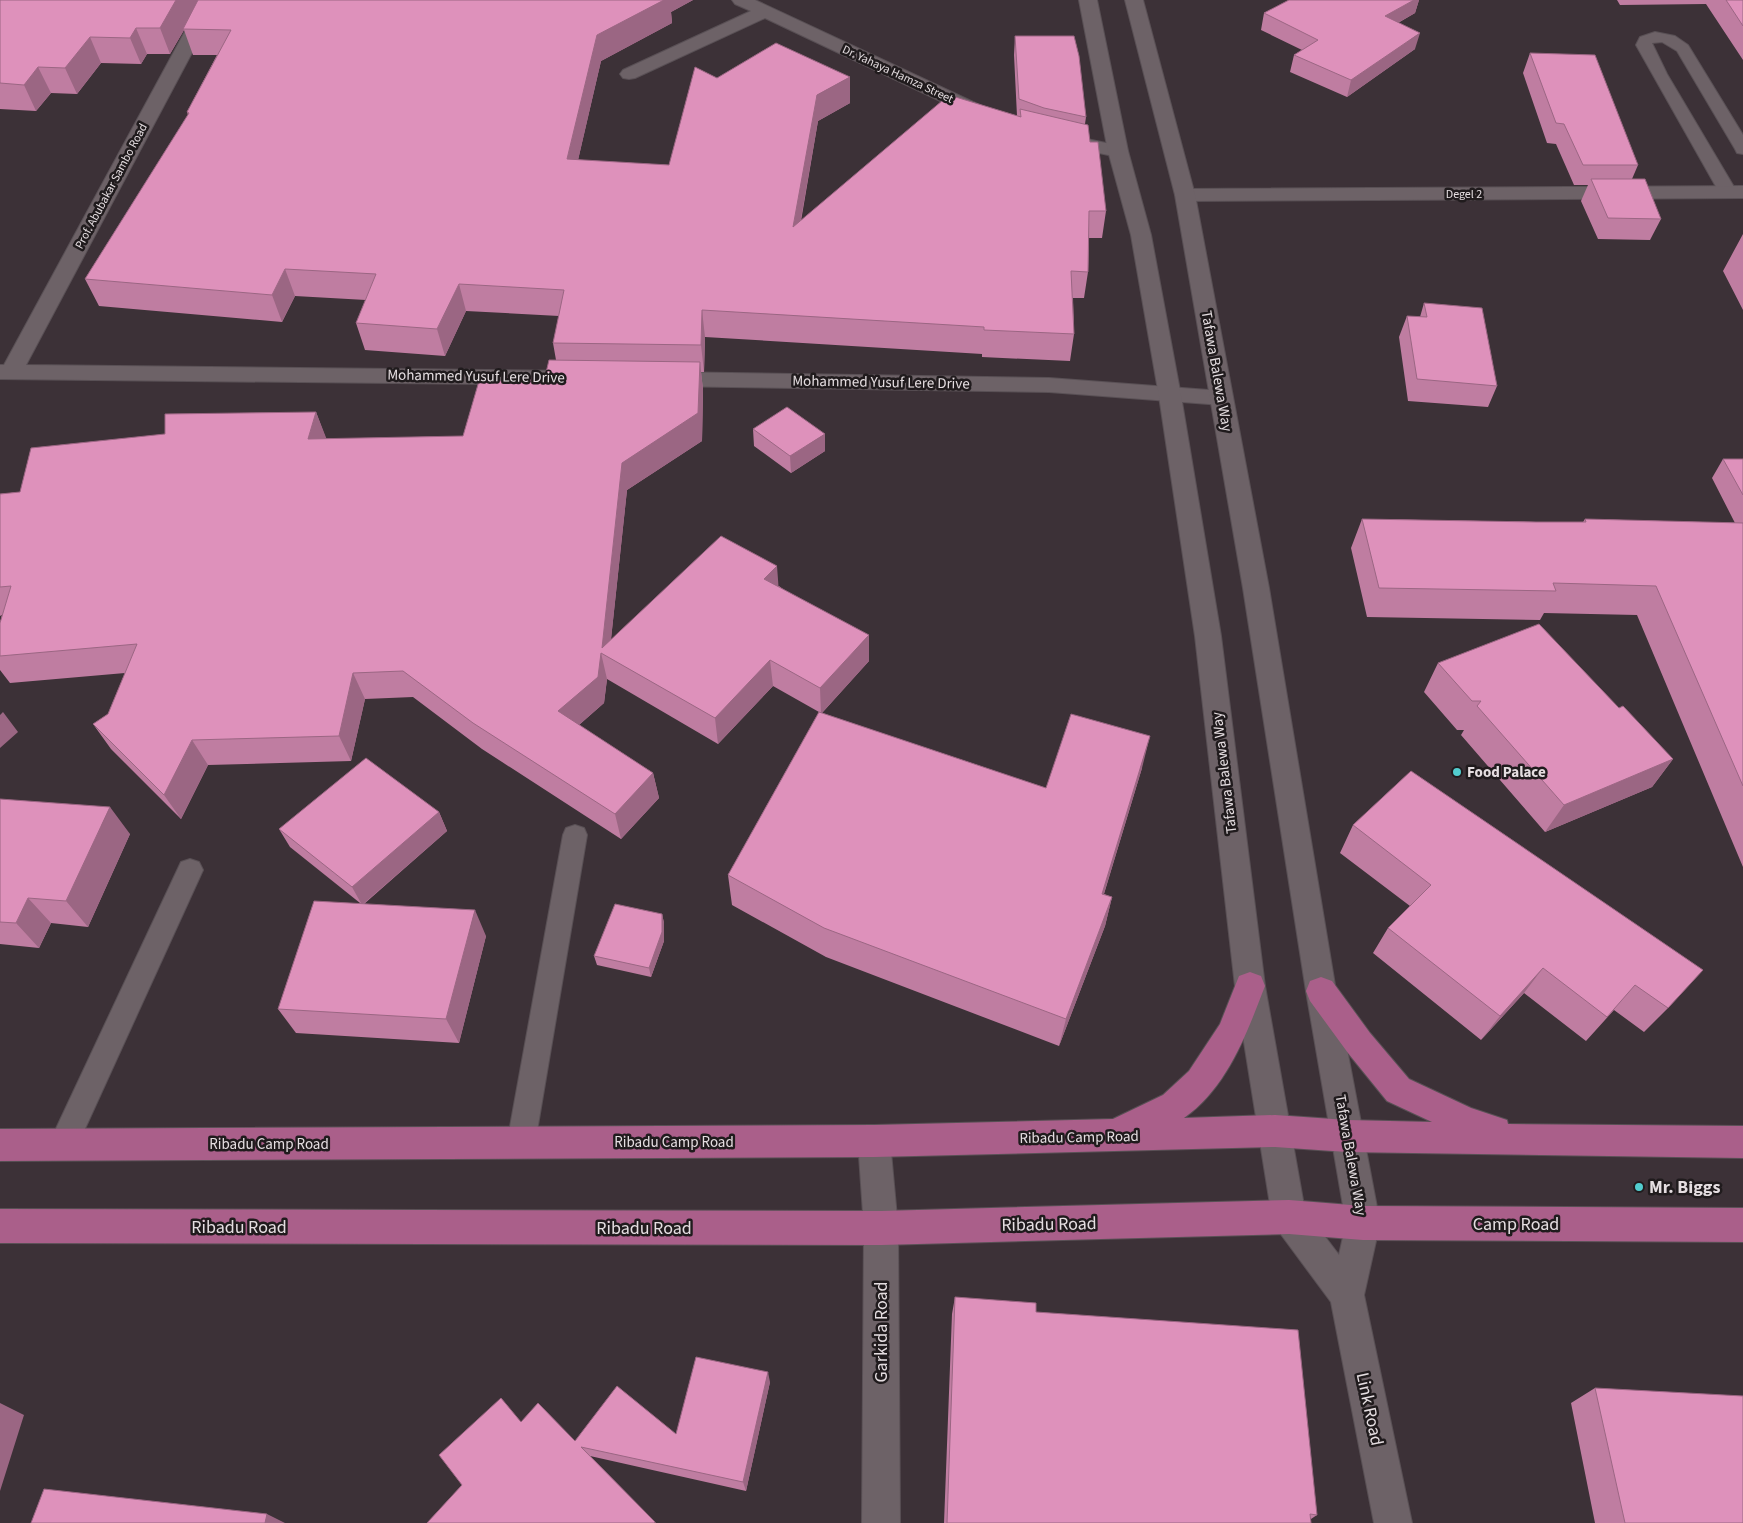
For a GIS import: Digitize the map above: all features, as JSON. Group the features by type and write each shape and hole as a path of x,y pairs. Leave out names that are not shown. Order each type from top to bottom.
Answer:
{"main road":[{"path":"1113,1136 1174,1106 1200,1082 1232,1032 1250,986"},
{"path":"1321,991 1358,1043 1398,1090 1466,1122 1525,1140"},
{"name":"Ribadu Camp Road","path":"0,1145 874,1141 1275,1131 1347,1136"},
{"path":"1347,1136 1743,1142"},
{"name":"Camp Road","path":"1289,1217 1363,1223 1743,1225"},
{"name":"Ribadu Road","path":"0,1226 881,1228 1289,1217"}],"street":[{"name":"Prof. Abubakar Sambo Road","path":"6,372 211,0"},
{"name":"Dr. Yahaya Hamza Street","path":"741,0 996,119"},
{"name":"Tafawa Balewa Way","path":"1088,0 1118,151 1141,235 1170,396 1208,636 1250,986 1289,1217 1347,1296"},
{"name":"Tafawa Balewa Way","path":"1134,0 1185,196 1256,588 1321,991 1363,1223 1347,1296"},
{"path":"629,74 765,11"},
{"path":"1046,136 1118,151"},
{"name":"Degel 2","path":"1185,196 1735,192"},
{"name":"Mohammed Yusuf Lere Drive","path":"6,372 607,378"},
{"name":"Mohammed Yusuf Lere Drive","path":"647,378 1049,385 1170,396 1222,398"},
{"name":"Garkida Road","path":"874,1141 881,1228 881,1523"},
{"name":"Link Road","path":"1347,1296 1393,1523"}],"lane":[{"path":"1735,192 1659,74 1644,46 1646,40 1651,37 1664,37 1682,48 1743,150"},
{"path":"1659,74 1698,74"},
{"path":"521,1143 574,835"},
{"path":"63,1145 190,870"}],"building":[{"path":"0,0 176,0 160,28 136,28 130,38 90,37 65,68 38,67 24,85 0,83"},
{"path":"198,0 664,0 597,35 567,159 669,165 695,67 717,78 776,43 850,77 817,95 793,227 949,95 1021,117 1020,109 1088,125 1090,142 1098,142 1106,211 1089,211 1088,272 1071,271 1074,334 984,330 984,327 702,310 701,345 553,343 564,290 459,284 437,329 356,323 376,274 285,269 272,295 85,279 189,113 187,112 231,30 183,29"},
{"path":"1289,0 1414,0 1385,16 1420,33 1351,80 1294,55 1318,40 1264,13"},
{"path":"1726,0 1743,0 1743,26"},
{"path":"1015,36 1074,36 1079,56 1086,117 1044,108 1019,99"},
{"path":"1530,53 1595,55 1638,165 1583,165 1564,124 1556,123"},
{"path":"1591,179 1645,179 1661,219 1608,218"},
{"path":"1424,303 1482,308 1497,386 1417,379 1407,316 1427,317"},
{"path":"549,360 700,362 698,413 622,463 602,648 721,536 777,566 764,579 869,635 820,688 770,660 715,718 601,653 598,677 558,711 653,773 615,814 473,723 403,671 353,673 339,736 192,740 164,795 93,724 108,714 137,644 0,656 0,623 11,586 0,587 0,494 20,492 31,448 165,434 165,414 316,412 308,439 463,436 479,381 505,381 506,377 545,377"},
{"path":"787,407 825,434 790,456 753,429"},
{"path":"1723,459 1743,459 1743,495"},
{"path":"1362,519 1586,522 1585,519 1743,523 1743,786 1656,586 1553,583 1556,591 1379,588"},
{"path":"1539,624 1619,708 1623,706 1673,759 1564,805 1477,706 1481,701 1472,701 1438,663"},
{"path":"819,712 1046,788 1071,714 1150,736 1102,894 1112,897 1066,1019 824,928 728,875"},
{"path":"366,758 439,812 352,887 279,829"},
{"path":"1411,771 1703,970 1668,1008 1635,985 1607,1017 1543,968 1500,1016 1388,928 1431,885 1353,825"},
{"path":"0,799 110,807 66,901 28,898 16,923 0,922"},
{"path":"314,901 475,910 446,1019 278,1009"},
{"path":"615,904 662,914 662,932 649,968 594,956"},
{"path":"955,1297 1036,1303 1036,1312 1298,1330 1317,1515 1310,1514 1311,1523 947,1523"},
{"path":"696,1357 768,1372 743,1482 581,1447 654,1523 427,1523 462,1485 439,1455 501,1398 521,1422 538,1403 575,1441 617,1386 676,1434"},
{"path":"1595,1388 1743,1396 1743,1523 1625,1523"},
{"path":"44,1489 267,1514 265,1523 31,1523"}],"place":[{"name":"Food Palace","path":"1457,772"},
{"name":"Mr. Biggs","path":"1639,1187"}]}
